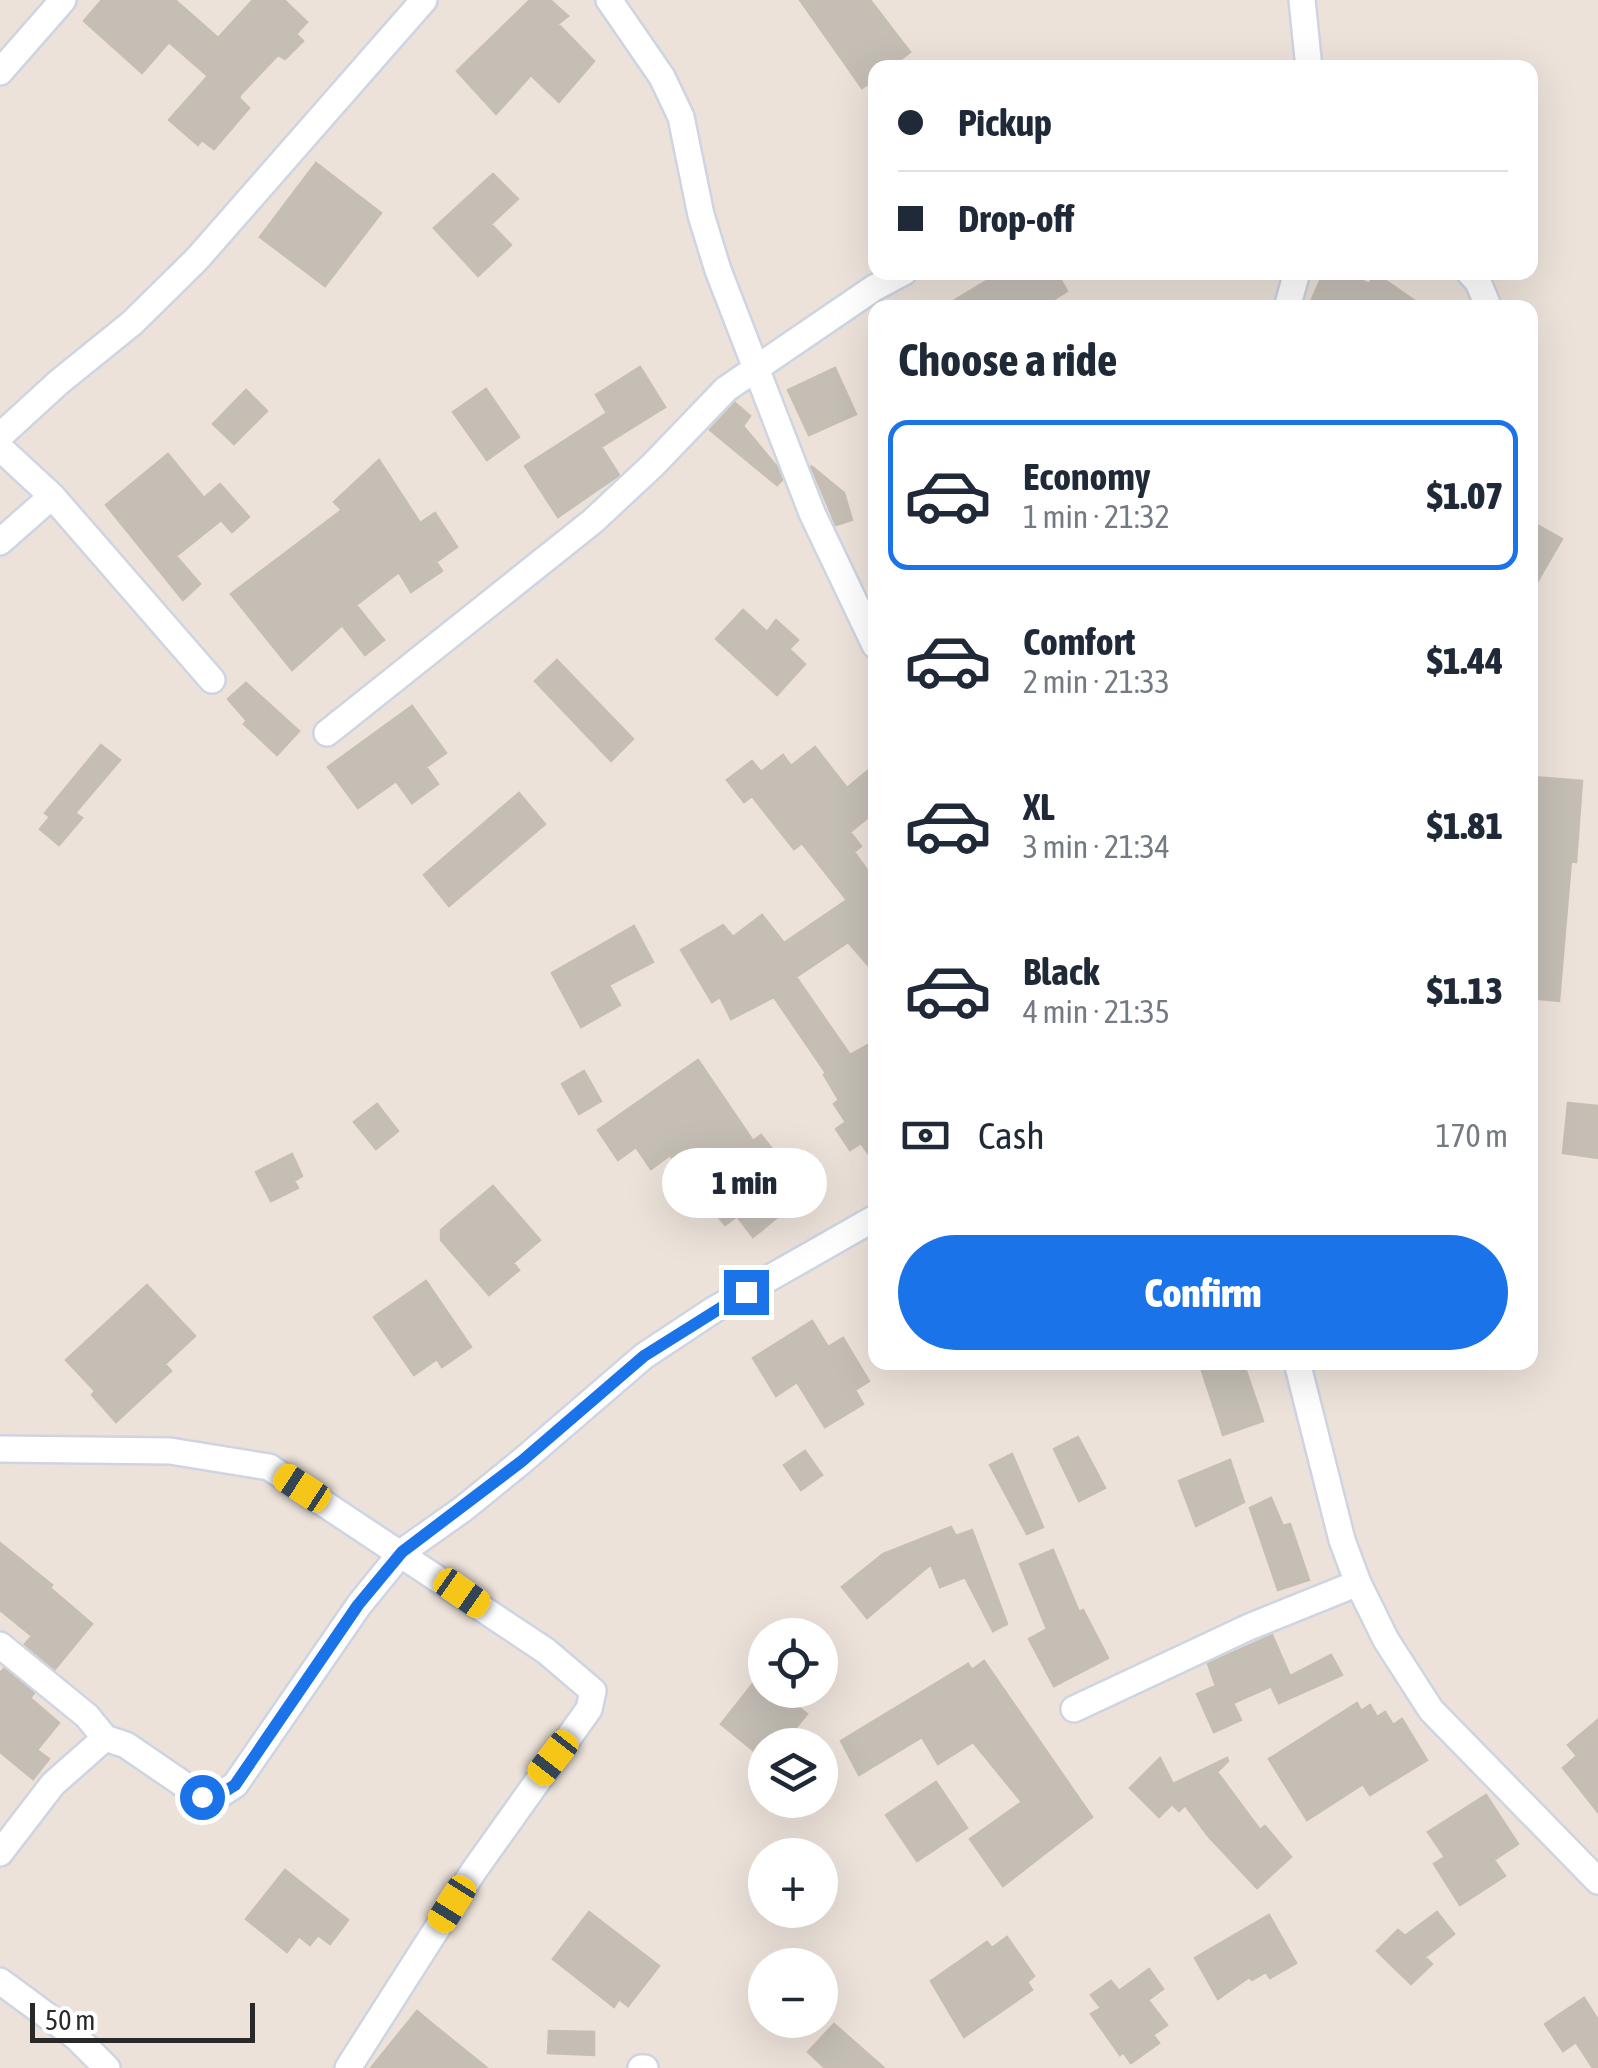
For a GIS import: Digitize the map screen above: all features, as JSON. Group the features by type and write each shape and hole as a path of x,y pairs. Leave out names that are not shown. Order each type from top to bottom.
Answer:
{"street":[{"path":"0,72 63,0"},
{"path":"0,436 58,382 132,323 196,260 424,0"},
{"path":"609,0 662,77 681,116 701,215 718,270 812,513 868,631"},
{"path":"1302,0 1307,60"},
{"path":"326,733 593,521 654,466 726,389 889,280"},
{"path":"0,448 52,496 212,680"},
{"path":"0,542 52,496"},
{"path":"0,1645 87,1716 105,1738 126,1745 202,1797 216,1797 235,1785 358,1605 402,1552 522,1461 644,1356 715,1310 868,1222"},
{"path":"1299,1370 1342,1540 1386,1640 1431,1710 1598,1881"},
{"path":"0,1449 170,1451 269,1466 546,1650 593,1691 589,1710 473,1872 348,2068"},
{"path":"1074,1710 1249,1627 1358,1583"},
{"path":"0,1854 53,1784 105,1738"},
{"path":"0,1981 66,2028 107,2068"}],"building":[{"path":"102,0 175,0 218,38 253,0 284,0 307,22 296,34 303,41 285,59 278,55 241,94 239,98 249,108 214,149 202,140 198,145 169,120 208,76 169,42 142,73 84,21"},
{"path":"530,0 550,0 568,16 558,24 594,61 559,102 531,75 496,114 457,71"},
{"path":"800,0 870,0 910,52 900,60 868,60 868,84 862,88"},
{"path":"316,163 381,213 325,286 260,237"},
{"path":"493,174 518,199 491,224 511,245 478,276 434,228"},
{"path":"988,280 1061,280 1067,291 1053,300 955,300"},
{"path":"1320,280 1360,280 1369,284 1372,280 1385,280 1413,300 1314,300"},
{"path":"640,367 665,407 601,447 619,475 558,517 525,466 607,413 596,395"},
{"path":"835,368 856,414 809,435 788,390"},
{"path":"486,389 519,437 487,460 453,412"},
{"path":"246,390 267,411 234,444 213,424"},
{"path":"735,403 750,416 743,426 777,467 782,480 777,485 710,430"},
{"path":"168,454 204,498 220,484 249,517 232,532 221,520 176,556 200,584 183,600 106,505"},
{"path":"379,460 420,523 435,513 457,547 436,562 442,571 411,592 399,572 356,605 384,640 365,655 342,625 292,670 231,594 342,510 334,502"},
{"path":"811,466 844,493 852,520 836,525"},
{"path":"1538,526 1562,539 1538,580"},
{"path":"743,610 767,632 776,620 798,640 789,649 805,664 777,695 716,639"},
{"path":"557,660 633,739 611,761 535,681"},
{"path":"246,683 299,731 277,755 244,724 247,721 228,699"},
{"path":"412,706 446,753 426,767 438,784 412,803 396,781 358,808 328,767"},
{"path":"101,745 120,760 75,813 82,818 59,845 40,829 50,817 45,813"},
{"path":"815,747 847,788 868,771 868,818 850,832 861,846 854,852 868,871 868,965 848,942 796,977 850,1055 868,1045 868,1153 861,1143 850,1150 836,1129 846,1122 834,1104 839,1100 826,1073 774,997 731,1019 720,997 712,1002 681,950 723,925 733,937 762,915 784,943 847,900 802,843 794,849 752,796 744,802 727,780 752,761 761,772 783,755 791,766"},
{"path":"1538,777 1582,781 1559,1001 1538,999"},
{"path":"519,793 545,824 449,906 424,875"},
{"path":"634,926 653,962 609,985 620,1005 581,1027 552,973"},
{"path":"698,1060 753,1141 761,1135 807,1193 753,1237 737,1216 725,1225 670,1155 651,1169 636,1147 618,1160 598,1130"},
{"path":"584,1071 601,1101 579,1114 562,1084"},
{"path":"1568,1103 1598,1106 1598,1158 1563,1153"},
{"path":"377,1104 398,1131 376,1149 354,1122"},
{"path":"292,1154 302,1176 294,1181 298,1188 271,1201 256,1172"},
{"path":"493,1186 540,1240 513,1263 519,1270 489,1295 441,1240 441,1230"},
{"path":"426,1281 471,1347 442,1367 437,1359 414,1375 374,1317"},
{"path":"147,1285 195,1336 165,1364 171,1371 116,1422 92,1395 95,1391 66,1360"},
{"path":"812,1321 828,1347 843,1338 869,1381 855,1390 863,1404 825,1427 797,1382 776,1396 753,1358"},
{"path":"1202,1370 1246,1370 1263,1421 1223,1435"},
{"path":"1078,1437 1105,1488 1079,1501 1054,1449"},
{"path":"805,1451 822,1475 801,1490 784,1465"},
{"path":"1012,1454 1043,1527 1027,1534 990,1465"},
{"path":"1230,1460 1244,1502 1196,1526 1179,1481"},
{"path":"1271,1498 1283,1526 1290,1524 1309,1580 1278,1590 1250,1508"},
{"path":"951,1527 956,1536 972,1530 1007,1624 993,1631 965,1577 940,1587 931,1564 867,1618 842,1587 883,1554"},
{"path":"0,1543 92,1624 55,1669 25,1644 32,1636 0,1610"},
{"path":"1053,1550 1079,1612 1083,1610 1108,1658 1054,1686 1029,1639 1047,1629 1020,1564"},
{"path":"1272,1635 1290,1676 1331,1655 1342,1675 1279,1703 1271,1686 1233,1703 1241,1720 1214,1732 1197,1694 1216,1686 1208,1664"},
{"path":"984,1661 1092,1817 1003,1886 970,1839 1022,1802 973,1742 938,1764 922,1737 859,1775 841,1741 968,1664 972,1670"},
{"path":"4,1669 34,1693 30,1698 59,1723 37,1750 49,1759 33,1779 0,1752 0,1673"},
{"path":"748,1690 748,1708 800,1708 807,1714 796,1728 748,1728 748,1746 721,1724"},
{"path":"1357,1703 1361,1711 1370,1705 1377,1717 1385,1712 1393,1725 1402,1719 1427,1760 1370,1795 1363,1784 1307,1820 1269,1759"},
{"path":"1598,1720 1598,1812 1563,1768 1577,1756 1568,1745"},
{"path":"1160,1758 1173,1784 1227,1758 1217,1772 1260,1830 1265,1826 1291,1857 1257,1888 1185,1805 1179,1811 1172,1804 1159,1817 1130,1788"},
{"path":"936,1782 967,1828 917,1861 886,1815"},
{"path":"1486,1795 1518,1844 1494,1860 1505,1876 1460,1905 1434,1864 1445,1857 1428,1832"},
{"path":"285,1870 348,1920 330,1944 318,1935 310,1945 299,1936 287,1952 246,1919"},
{"path":"589,1912 659,1966 628,2006 619,1999 614,2007 553,1959"},
{"path":"1437,1912 1454,1934 1425,1957 1432,1964 1411,1984 1377,1951 1398,1930 1405,1936"},
{"path":"1269,1915 1296,1963 1270,1978 1266,1972 1252,1980 1249,1977 1218,1999 1195,1958"},
{"path":"1007,1937 1034,1976 1027,1982 1032,1990 964,2037 931,1981 987,1942 992,1948"},
{"path":"1149,1969 1163,1989 1148,2000 1167,2025 1153,2035 1159,2043 1131,2063 1123,2052 1120,2055 1091,2014 1101,2008 1091,1995 1111,1981 1119,1991"},
{"path":"1584,1998 1598,2020 1598,2068 1593,2068 1576,2042 1563,2051 1545,2024"},
{"path":"417,2011 430,2022 487,2068 371,2068"},
{"path":"838,2028 884,2068 825,2068 808,2052 821,2038 838,2038"},
{"path":"549,2031 594,2032 594,2055 548,2053"}],"route":[{"path":"202,1797 216,1797 235,1785 358,1605 402,1552 463,1509 644,1356 746,1292"}]}
